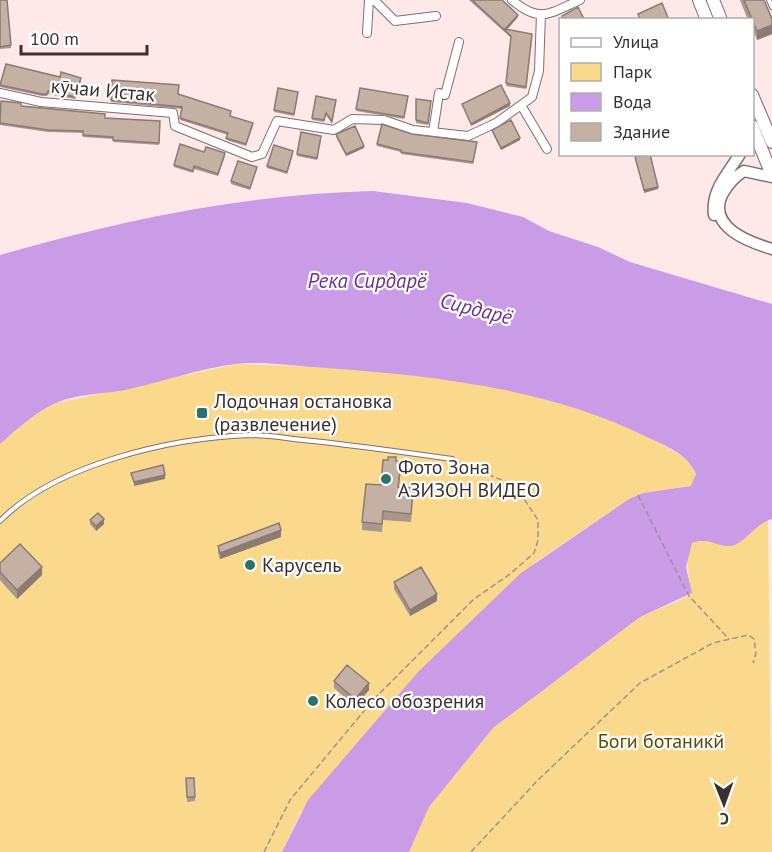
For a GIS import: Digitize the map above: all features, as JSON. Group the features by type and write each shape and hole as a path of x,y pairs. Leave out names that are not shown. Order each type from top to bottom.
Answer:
{"highway":[{"path":"699,0 706,18"},
{"path":"713,0 720,18"},
{"path":"754,97 772,142"},
{"path":"754,133 772,176"}],"main road":[{"path":"739,156 717,188 712,201 714,215 719,228 730,238 772,255"},
{"path":"772,176 744,171 733,178 720,199 719,211 725,225 734,233 772,249"}],"street":[{"path":"367,33 369,0"},
{"path":"374,0 395,21 436,16"},
{"path":"512,0 527,13 541,14 580,0"},
{"name":"кӯчаи Истак","path":"0,93 40,102 173,113 175,126 252,157 262,154 276,121 334,130 352,119 384,120 413,130 468,136 496,123 532,97 539,71 541,14"},
{"path":"433,132 439,93 446,95 459,42"},
{"path":"521,105 547,149"}],"lane":[{"path":"770,0 772,7"},
{"path":"0,521 56,481 98,464 173,442 250,435 342,444 452,459"}],"path":[{"path":"264,852 290,800 374,699 474,599 510,574 534,553 538,540 537,520 524,499 509,483 452,459"},
{"path":"638,495 689,596 729,639"},
{"path":"471,852 537,781 640,683 713,643 748,635 754,639 756,653 753,663"}],"green space":[{"path":"237,364 403,374 460,381 516,392 571,406 623,425 686,459 694,468 694,480 691,486 643,493 629,499 537,561 301,812 282,852 0,852 0,444 29,418 57,403"},
{"name":"Боги ботаникй","path":"768,520 772,852 409,852 429,807 493,728 640,617 689,596 687,557 692,543 703,541 726,545 735,544"}],"water":[{"name":"Река Сирдарё","path":"373,191 467,203 523,217 549,231 598,247 630,262 772,304 772,519 766,521 741,542 731,546 703,541 692,543 686,567 692,593 640,617 493,728 429,807 409,852 282,852 308,800 418,672 521,573 629,499 643,493 691,486 696,474 682,456 654,440 608,420 526,395 440,379 264,363 221,366 125,390 79,396 62,401 32,417 0,444 0,255 138,220 185,211 279,197"}],"building":[{"path":"0,0 7,0 11,45 0,47"},
{"path":"472,0 502,0 518,15 505,29 532,34 526,87 506,83 511,36"},
{"path":"744,0 764,0 772,19 772,25 757,31 754,18 752,18"},
{"path":"662,3 668,18 639,18 638,14"},
{"path":"578,7 584,18 563,18 562,16"},
{"path":"6,64 60,77 61,72 81,78 75,97 48,91 47,94 42,94 0,85"},
{"path":"112,80 179,85 178,94 231,111 230,116 253,123 246,144 226,138 228,133 180,118 182,107 111,100"},
{"path":"501,85 510,103 471,124 462,104"},
{"path":"278,88 298,92 294,114 274,110"},
{"path":"360,88 408,96 404,117 356,109"},
{"path":"316,96 336,100 332,121 326,113 324,120 312,118"},
{"path":"416,99 431,101 428,123 416,120"},
{"path":"1,101 21,103 21,106 105,114 105,118 160,121 159,143 113,140 113,137 83,135 83,131 48,130 0,123"},
{"path":"511,120 520,138 501,148 492,130"},
{"path":"382,124 412,134 477,142 473,162 401,152 401,150 377,144"},
{"path":"355,126 364,146 346,154 336,134"},
{"path":"301,132 321,136 317,158 297,154"},
{"path":"180,144 204,152 206,147 225,153 218,174 194,166 193,171 174,165"},
{"path":"274,145 293,151 287,172 267,166"},
{"path":"650,156 658,187 644,190 635,157"},
{"path":"238,161 257,167 250,188 231,181"},
{"path":"388,457 396,457 396,461 401,462 398,487 413,488 411,514 383,511 382,524 362,522 366,484 381,485 383,460 388,460"},
{"path":"163,465 165,475 134,482 131,473"},
{"path":"98,513 104,519 96,526 90,520"},
{"path":"279,523 281,530 220,553 218,546"},
{"path":"20,544 42,567 17,590 0,572 0,563"},
{"path":"421,567 437,594 410,610 394,582"},
{"path":"347,665 369,683 355,699 334,681"},
{"path":"186,778 194,778 195,797 187,797"}],"place":[{"name":"Лодочная остановка (развлечение)","path":"202,413"},
{"name":"Фото Зона АЗИЗОН ВИДЕО","path":"386,479"},
{"name":"Карусель","path":"250,565"},
{"name":"Колесо обозрения","path":"313,701"}],"water label":[{"name":"Сирдарё","path":"476,309"}]}
